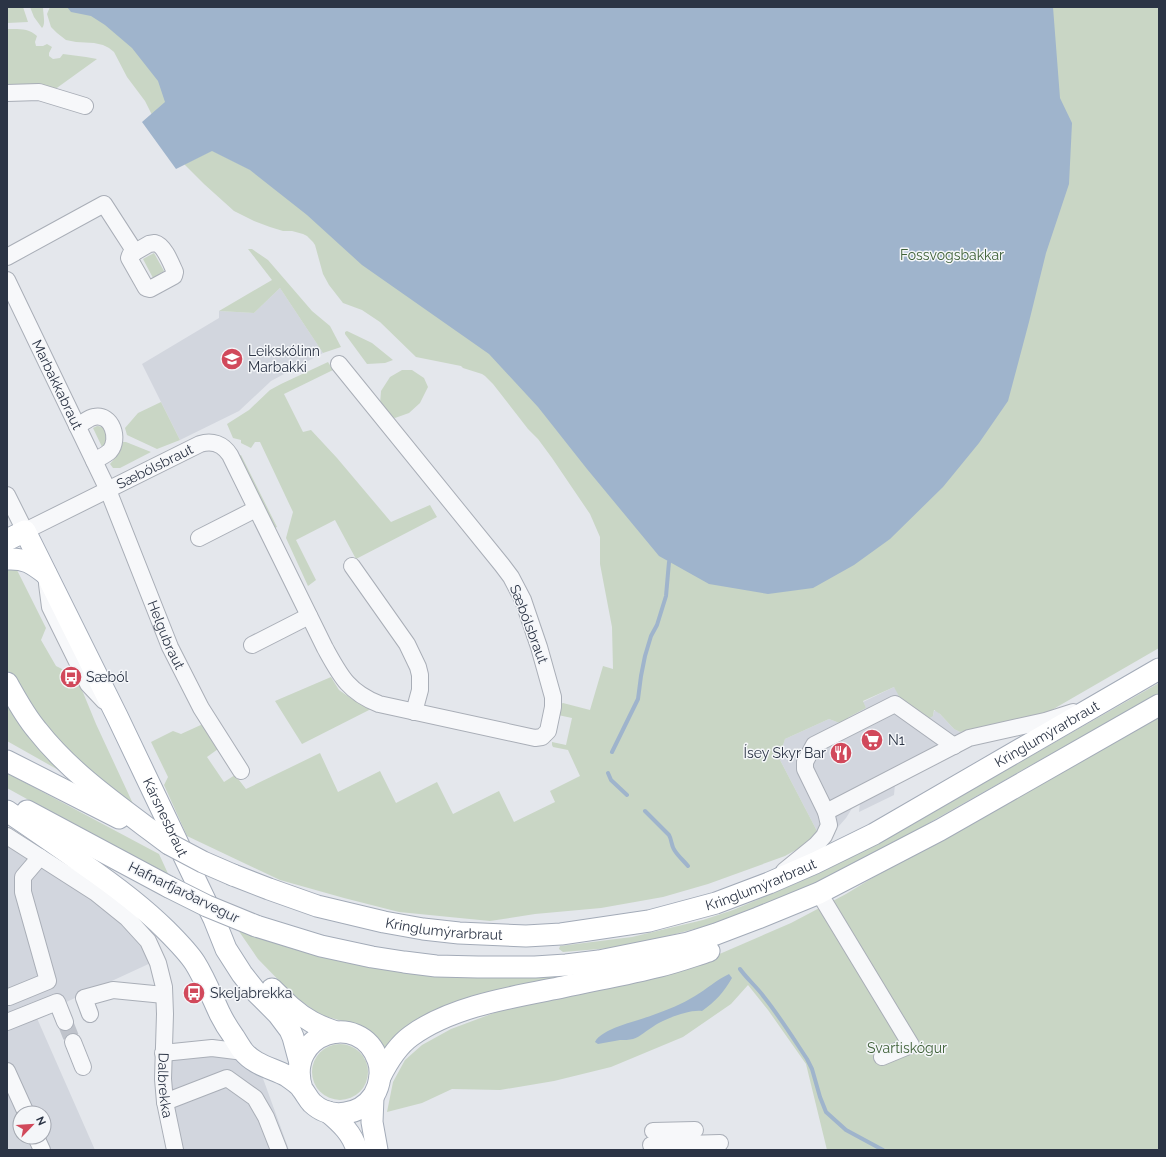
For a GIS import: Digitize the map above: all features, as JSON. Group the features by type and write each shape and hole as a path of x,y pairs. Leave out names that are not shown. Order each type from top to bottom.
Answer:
{"main road":[{"name":"Kársnesbraut","path":"16,536 46,574 117,716 214,919"},
{"path":"7,559 23,559 32,563 46,574"},
{"name":"Kringlumýrarbraut","path":"148,831 203,862 269,889 317,906 384,922 423,929 495,935 547,935 594,930 649,921 716,903 769,883 815,863 874,834 1159,670"},
{"path":"7,683 37,730 54,750 89,784 148,831"},
{"name":"Kringlumýrarbraut","path":"372,957 436,966 535,967 586,962 688,943 723,932 812,896 940,830 1159,705"},
{"path":"12,763 148,831"},
{"name":"Hafnarfjarðarvegur","path":"7,800 207,906 256,926 321,946 372,957"},
{"path":"7,810 125,893 166,930 194,962 221,1016 244,1052 259,1064 287,1077 302,1089"},
{"path":"380,1077 387,1063 400,1045 410,1036 445,1017 467,1009 519,996 662,966 722,947 752,935 780,920 812,896"},
{"path":"214,919 271,988 290,1007 312,1022 336,1032"},
{"path":"214,919 226,949 242,974 257,994 278,1014 290,1030 300,1063 299,1079 302,1089 312,1103 322,1110 342,1114 362,1107 373,1097"},
{"path":"300,1063 306,1050 316,1040 328,1033 336,1032 351,1034 359,1037 373,1050 379,1061 380,1077 379,1084 373,1097 372,1122 377,1150"},
{"path":"328,1112 342,1123 350,1134 356,1150"}],"street":[{"path":"7,93 39,92 85,106"},
{"path":"7,257 104,204 135,252"},
{"name":"Marbakkabraut","path":"7,280 108,490"},
{"name":"Sæbólsbraut","path":"16,536 200,444 210,442 219,445 227,451 325,648 342,678 355,691 370,701 379,704 539,738 548,731 554,697 523,600 511,577 339,364"},
{"path":"77,426 94,417 103,418 111,424 114,442 110,451 94,461"},
{"name":"Helgubraut","path":"108,490 170,647 201,708 241,771"},
{"name":"Kársnesbraut","path":"7,496 16,536"},
{"path":"199,538 256,509"},
{"path":"352,566 407,644 418,667 420,675 420,690 414,712"},
{"path":"252,645 309,616"},
{"path":"826,812 969,738 1045,721 1101,702"},
{"path":"769,883 816,845 824,836 829,825 826,812 805,769 805,762 814,745 895,704 954,746"},
{"path":"7,836 96,893 127,918 148,941 158,962 164,987 163,1053"},
{"path":"9,997 48,981 23,892 23,877 40,856"},
{"path":"812,896 911,1045 882,1058"},
{"path":"90,1014 84,998 113,990 164,994"},
{"path":"7,1022 56,1002 65,1022"},
{"path":"207,1049 218,1040 221,1016"},
{"path":"73,1042 83,1067"},
{"name":"Dalbrekka","path":"175,1150 165,1102 163,1053 212,1048 244,1052"},
{"path":"7,1071 22,1105"},
{"path":"165,1102 227,1078 255,1098 266,1117 279,1150"},
{"path":"652,1137 695,1130"},
{"path":"652,1137 720,1143"}],"shaded area":[{"name":"Leikskólinn Marbakki","path":"280,288 323,353 271,381 239,411 180,440 142,364 219,318 219,311 254,313"},
{"path":"894,687 933,716 934,711 937,711 954,729 960,732 967,744 938,764 936,763 895,784 894,795 859,812 860,802 856,802 846,818 831,835 817,831 779,758 785,739 829,719 842,724 849,717 866,708 863,702"},
{"path":"7,841 127,920 155,961 36,1016 95,1150 7,1150"},
{"path":"230,1054 261,1073 289,1150 178,1150 165,1055"}],"green space":[{"path":"9,7 23,7 28,22 7,23 7,9"},
{"path":"30,7 43,7 44,21 42,28 34,17"},
{"name":"Fossvogsbakkar","path":"50,7 1159,7 1159,648 1050,711 1027,720 960,732 954,729 940,714 934,710 933,716 928,719 900,698 894,687 863,701 866,708 849,717 842,724 829,719 785,739 779,758 817,831 812,841 785,856 708,884 663,897 601,908 535,914 490,921 399,912 280,880 187,836 164,785 168,777 151,742 173,731 181,734 203,724 218,749 207,757 224,782 235,775 246,789 320,753 338,792 380,771 396,803 437,782 453,814 499,791 514,822 555,802 550,791 580,776 568,750 553,747 552,745 552,742 566,745 572,718 558,715 559,705 563,703 590,710 603,666 613,669 612,627 600,564 600,537 590,514 552,458 485,376 461,366 416,357 380,322 362,310 343,303 329,285 323,274 315,245 307,236 292,231 283,231 270,227 234,211 185,165 153,117 145,101 127,77 114,52 103,45 66,40 51,27 47,14"},
{"path":"7,29 23,30 34,33 37,36 35,42 36,46 43,46 47,44 52,47 49,56 53,59 60,58 63,54 97,59 54,90 7,89"},
{"path":"248,249 252,249 268,260 312,311 330,326 341,347 323,353 280,288 254,313 219,311 272,280"},
{"path":"154,253 164,271 153,278 143,259"},
{"path":"347,331 372,343 393,360 385,363 367,364 345,334"},
{"path":"328,362 333,370 284,394 303,432 311,430 337,458 391,522 430,505 437,517 356,559 335,520 296,540 316,580 308,586 286,538 293,512 260,442 255,442 251,448 241,443 241,440 233,438 227,424 249,410 270,390"},
{"path":"402,370 412,370 424,378 428,387 420,403 409,413 395,418 386,414 380,404 381,391 390,377"},
{"path":"161,402 180,440 157,449 127,435 125,428 138,413"},
{"path":"100,426 106,432 108,437 107,443 103,449 93,428"},
{"path":"123,442 151,452 120,468 113,468 110,464 120,452"},
{"path":"241,455 277,527 273,529 237,457"},
{"path":"7,564 16,568 46,628 41,640 56,666 70,673 82,690 135,808 73,762 16,690 7,669"},
{"path":"331,677 339,690 352,699 373,708 302,744 275,701"},
{"path":"1159,683 1159,693 934,820 873,857 835,876 735,917 706,926 652,940 611,948 563,952 559,949 560,946 632,937 703,920 733,910 797,883 994,777"},
{"path":"7,693 69,776 7,741"},
{"name":"Svartiskógur","path":"1159,716 1159,1150 827,1150 806,1064 768,1010 748,985 731,1004 683,1037 611,1067 554,1081 500,1090 452,1089 422,1103 387,1112 393,1082 405,1060 422,1045 451,1029 510,1007 708,959 791,923 846,894 887,869"},
{"path":"7,773 159,854 170,878 7,788"},
{"path":"236,927 378,966 444,977 557,977 559,981 385,1048 374,1034 360,1026 321,1015 294,996 258,959"},
{"path":"335,1044 345,1044 360,1052 366,1061 368,1072 366,1083 360,1092 345,1100 335,1100 324,1095 317,1088 312,1077 312,1067 317,1056 324,1049"}],"water":[{"path":"67,7 1053,7 1060,98 1072,123 1069,184 1046,253 1008,401 979,443 943,487 890,539 854,565 813,588 768,594 709,584 659,556 538,407 489,354 362,265 307,215 250,170 212,151 176,169 142,122 165,102 158,81 132,48 105,25 91,16 71,12"},
{"path":"729,974 732,978 726,988 702,1011 684,1013 670,1018 658,1023 633,1039 598,1044 595,1042 599,1037 612,1029 685,1002"}],"waterway":[{"path":"612,752 638,699 645,656 666,596 669,562"},
{"path":"608,773 611,780 627,795"},
{"path":"645,811 669,835 674,849 688,866"},
{"path":"740,969 770,1005 807,1059 812,1069 826,1112 846,1130 883,1150"}],"tunnel":[{"path":"65,1022 73,1042"}],"place":[{"name":"Leikskólinn Marbakki","path":"232,359"},
{"name":"Sæból","path":"71,677"},
{"name":"N1","path":"872,740"},
{"name":"Ísey Skyr Bar","path":"841,753"},
{"name":"Skeljabrekka","path":"194,993"}]}
